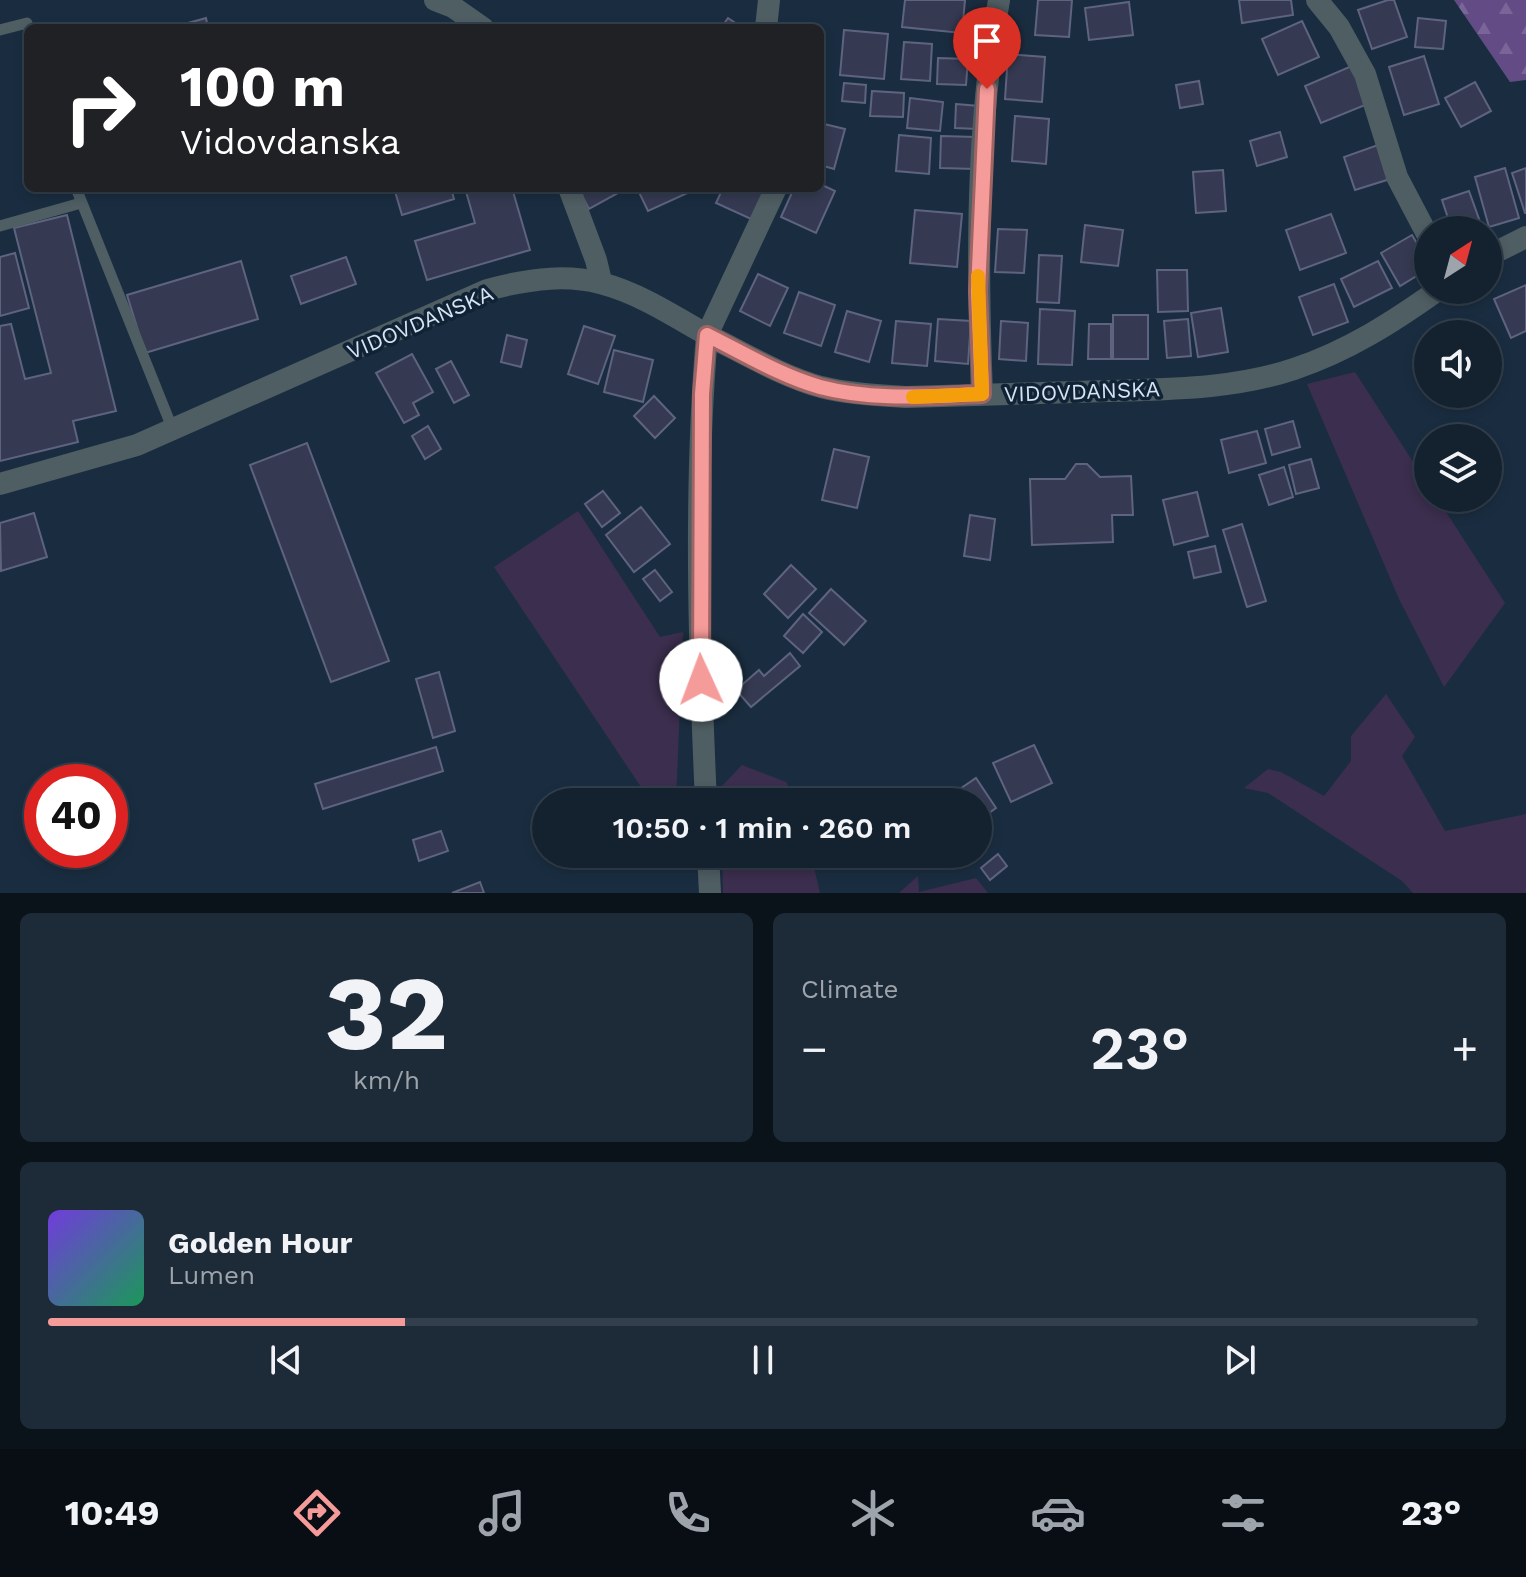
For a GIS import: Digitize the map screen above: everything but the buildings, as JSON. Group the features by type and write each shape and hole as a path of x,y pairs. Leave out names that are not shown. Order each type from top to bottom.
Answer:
{"street":[{"path":"435,0 453,7 477,24"},
{"path":"766,24 769,0"},
{"path":"982,394 978,291 983,137 991,41 999,0"},
{"path":"1317,0 1339,27 1365,74 1397,177 1417,216"},
{"path":"570,192 601,281"},
{"path":"705,788 699,649 702,394 707,335 774,192"},
{"path":"1502,249 1526,237"},
{"name":"VIDOVDANSKA","path":"0,484 108,454 173,430 487,290 512,283 560,277 601,281 654,304 707,335 791,376 860,394 907,397 1198,388 1248,381 1293,369 1340,351 1388,326 1419,304"},
{"path":"709,868 710,893"}],"lane":[{"path":"0,30 27,24"},
{"path":"77,192 173,430"},
{"path":"0,226 81,203"}],"shaded area":[{"path":"1355,372 1414,463 1414,512 1446,512 1505,603 1444,687 1399,599 1307,384"},
{"path":"578,511 660,637 683,632 677,788 642,788 494,567"},
{"path":"1386,694 1415,737 1402,756 1445,831 1526,814 1526,893 1413,893 1402,881 1268,793 1244,788 1268,769 1281,772 1324,796 1351,761 1351,736"},
{"path":"742,765 786,782 790,788 720,788"},
{"path":"722,868 814,868 820,893 723,893"},
{"path":"918,876 919,892 976,878 988,893 899,893"}],"green space":[{"path":"1454,0 1526,0 1526,80 1510,82"}],"slow traffic":[{"path":"913,397 982,394 978,276"}],"route":[{"path":"701,680 702,394 707,335 791,376 820,386 860,394 907,397 982,394 978,291 987,89"}]}
